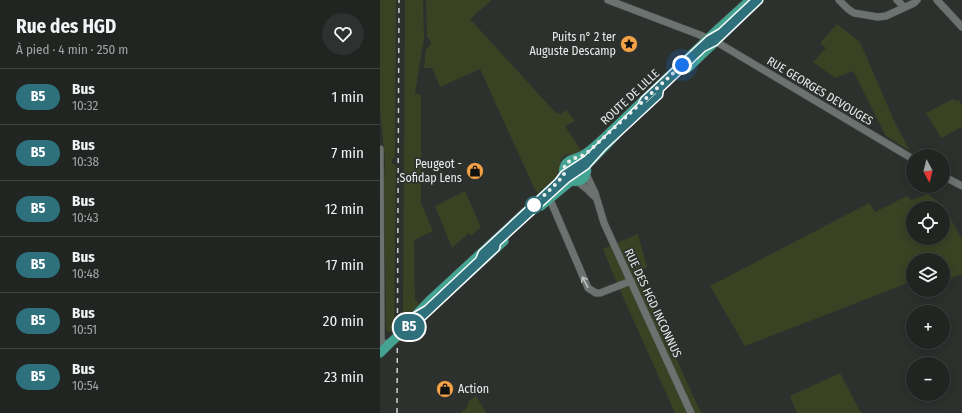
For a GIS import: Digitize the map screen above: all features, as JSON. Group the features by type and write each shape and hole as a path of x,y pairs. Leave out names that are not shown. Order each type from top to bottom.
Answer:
{"main road":[{"name":"ROUTE DE LILLE","path":"586,170 603,147 712,41 718,29 750,0"},
{"name":"ROUTE DE LILLE","path":"575,159 587,153 759,0"},
{"path":"385,348 407,328 422,318 548,199 574,182 583,179 586,170 581,160 570,160 564,169 564,174 567,179 574,182"},
{"path":"407,328 411,320 429,301 553,187 564,174"}],"street":[{"name":"RUE GEORGES DEVOUGES","path":"608,0 712,41 906,155"},
{"path":"839,0 848,10 854,13 878,16 886,16 918,0"},
{"path":"897,0 904,8"},
{"path":"938,0 962,27"},
{"path":"380,149 381,339 385,348"},
{"name":"RUE DES HGD INCONNUS","path":"586,170 598,201 604,223 691,413"},
{"path":"950,180 962,186"},
{"name":"RUE DES HGD INCONNUS","path":"574,182 587,189 598,201"},
{"path":"548,199 552,204 585,282 591,291 600,293 631,281"}],"green space":[{"path":"380,0 396,0 395,157 392,160 392,164 396,165 394,331 388,332 386,329 385,161 380,110"},
{"path":"405,0 423,0 424,38 415,93 421,95 421,203 433,231 414,240 415,299 420,305 403,322"},
{"path":"426,0 492,0 470,19 555,112 561,114 566,110 575,121 565,126 583,152 565,155 561,159 559,176 538,193 536,192 480,69 440,87 432,68 424,68 426,49 431,43 427,37"},
{"path":"837,24 860,42 895,123 909,149 886,136 853,71 835,78 813,62 826,48 820,43"},
{"path":"953,99 956,101 959,100 962,105 962,127 941,138 926,113"},
{"path":"465,191 481,227 471,236 469,233 452,248 435,206"},
{"path":"928,194 937,201 906,201 906,245 950,245 950,217 962,240 962,274 950,279 950,253 906,253 906,284 745,346 710,286 869,203 875,212 907,196 911,200"},
{"path":"638,234 647,267 637,273 701,413 675,413 603,249"},
{"path":"840,373 861,413 797,413 790,396"},
{"path":"476,396 486,413 460,413 467,408 468,402"}],"railway":[{"path":"397,413 399,0"}],"bus line":[{"name":"B5","path":"755,0 721,32 709,39 644,100 641,106 587,159 564,174 558,182 482,253 479,260 427,309 415,316 407,328 415,324 496,248 497,243 567,179 586,166 603,147 659,95 660,89 703,48 715,42 759,0"}],"place":[{"name":"Puits n° 2 ter Auguste Descamp","path":"629,44"},
{"name":"Peugeot - Sofidap Lens","path":"475,171"},
{"name":"Action","path":"445,389"}],"route":[{"path":"534,205 564,174 564,169 568,162 587,153 682,65"}]}
